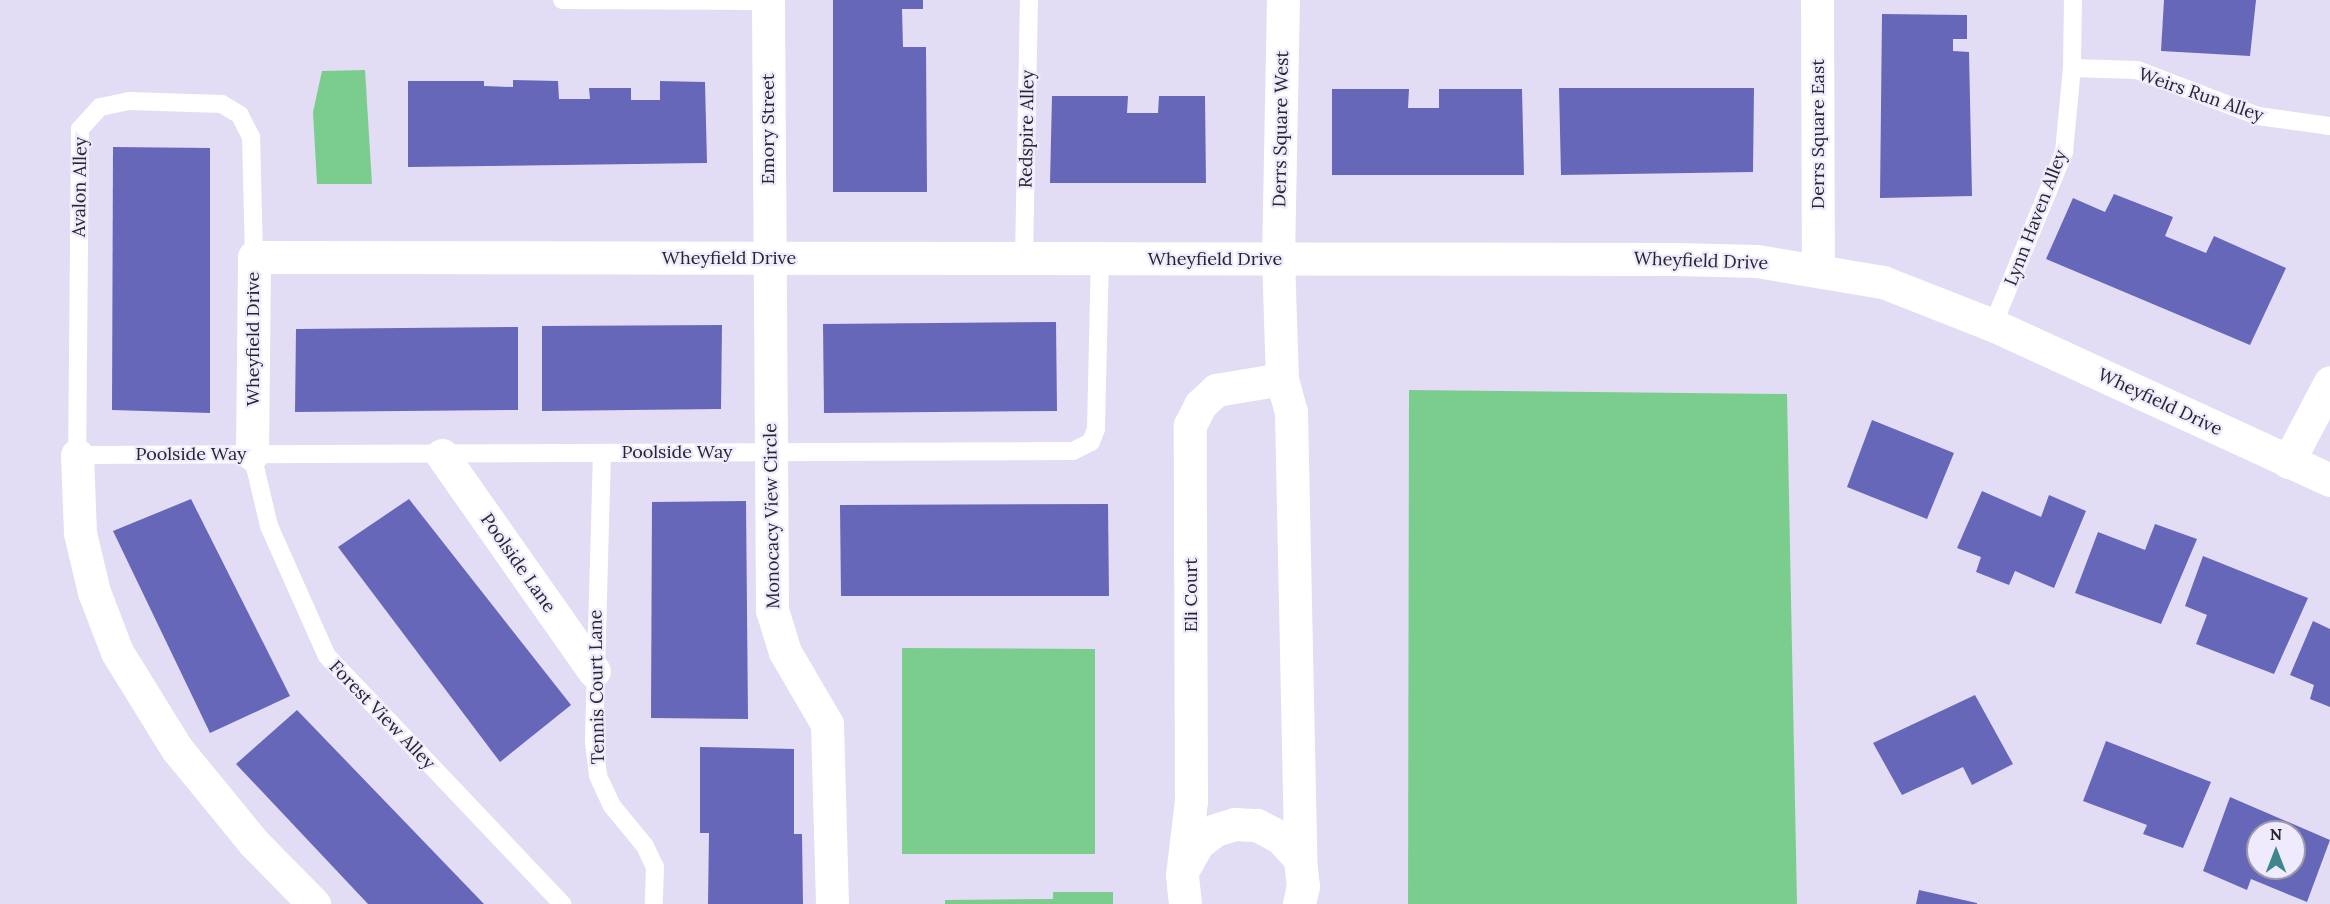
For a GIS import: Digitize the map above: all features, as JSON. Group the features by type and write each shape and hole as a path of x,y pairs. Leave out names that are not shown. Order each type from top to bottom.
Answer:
{"street":[{"name":"Derrs Square West","path":"1278,259 1283,0"},
{"name":"Derrs Square East","path":"1817,0 1818,268"},
{"name":"Emory Street","path":"768,1 769,258"},
{"name":"Wheyfield Drive","path":"252,454 254,257 1678,259 1757,261 1818,268 1883,282 1993,325 2330,480"},
{"name":"Monocacy View Circle","path":"769,258 772,610 785,652 827,724 832,904"},
{"path":"1278,259 1282,379 1291,412 1300,859 1303,886 1299,904"},
{"name":"Eli Court","path":"1184,890 1191,801 1190,425 1200,405 1216,390 1282,379"},
{"path":"2288,462 2330,382"},
{"path":"77,455 80,534 94,592 117,652 177,749 254,843 314,904"},
{"name":"Poolside Lane","path":"442,455 594,671"},
{"name":"Eli Court","path":"1184,890 1186,860 1198,843 1215,830 1235,824 1257,825 1281,838 1300,859"}],"lane":[{"path":"562,0 768,1"},
{"name":"Redspire Alley","path":"1024,258 1029,0"},
{"name":"Lynn Haven Alley","path":"1993,325 2064,152 2072,68 2073,0"},
{"name":"Weirs Run Alley","path":"2072,68 2137,70 2258,116 2330,126"},
{"name":"Avalon Alley","path":"77,455 80,129 100,107 129,101 222,104 240,115 251,137 254,257"},
{"name":"Poolside Way","path":"77,455 1073,451 1091,442 1096,429 1100,259"},
{"name":"Tennis Court Lane","path":"602,453 594,671 598,776 612,806 645,846 655,867 654,904"},
{"name":"Forest View Alley","path":"252,454 269,526 327,656 562,904"}],"green space":[{"path":"365,70 372,184 317,184 313,112 322,71"},
{"path":"1409,390 1787,394 1797,904 1408,904"},
{"path":"902,648 1095,649 1095,854 902,854"},
{"path":"1053,892 1113,892 1113,904 945,904 945,900 1053,899"}],"building":[{"path":"833,0 923,0 923,9 902,9 903,47 926,47 927,192 833,192"},
{"path":"2164,0 2256,0 2250,56 2161,51"},
{"path":"1882,14 1967,15 1967,39 1953,39 1953,51 1969,52 1972,196 1880,198"},
{"path":"513,80 558,81 559,99 590,99 589,88 631,88 631,100 660,100 660,81 705,82 707,163 408,167 408,81 484,81 484,86 513,87"},
{"path":"1559,88 1754,88 1753,172 1561,175"},
{"path":"1332,89 1409,89 1408,108 1439,108 1439,89 1522,89 1524,175 1332,175"},
{"path":"1052,96 1128,96 1127,113 1158,113 1159,96 1205,96 1206,183 1050,183"},
{"path":"113,147 210,148 210,413 112,410"},
{"path":"2114,194 2173,217 2165,236 2206,253 2214,236 2286,268 2250,345 2046,259 2073,198 2105,212"},
{"path":"1056,322 1057,411 824,413 823,324"},
{"path":"722,325 721,409 542,411 542,326"},
{"path":"518,327 518,410 295,412 296,329"},
{"path":"1872,420 1954,453 1927,519 1847,487"},
{"path":"1982,491 2041,517 2049,495 2086,511 2054,588 2015,571 2009,585 1976,572 1981,557 1957,548"},
{"path":"191,499 290,696 210,733 113,531"},
{"path":"409,499 571,705 500,762 338,547"},
{"path":"746,501 748,719 651,718 652,502"},
{"path":"1108,504 1109,596 841,596 840,505"},
{"path":"2155,524 2197,539 2161,624 2075,593 2098,532 2145,550"},
{"path":"2203,556 2308,598 2274,674 2196,644 2207,615 2185,606"},
{"path":"2313,621 2330,629 2330,707 2310,699 2314,685 2290,675"},
{"path":"1975,695 2013,764 1972,785 1963,767 1902,795 1873,743"},
{"path":"297,710 484,904 368,904 236,764"},
{"path":"2106,741 2211,782 2183,848 2143,834 2147,825 2083,801"},
{"path":"700,747 794,749 794,834 802,834 803,904 708,904 709,833 700,833"},
{"path":"2230,797 2283,820 2246,820 2246,880 2251,880 2247,890 2203,871"},
{"path":"2306,830 2330,840 2307,902 2253,880 2306,880"},
{"path":"1919,890 1977,903 1977,904 1916,904"}]}
